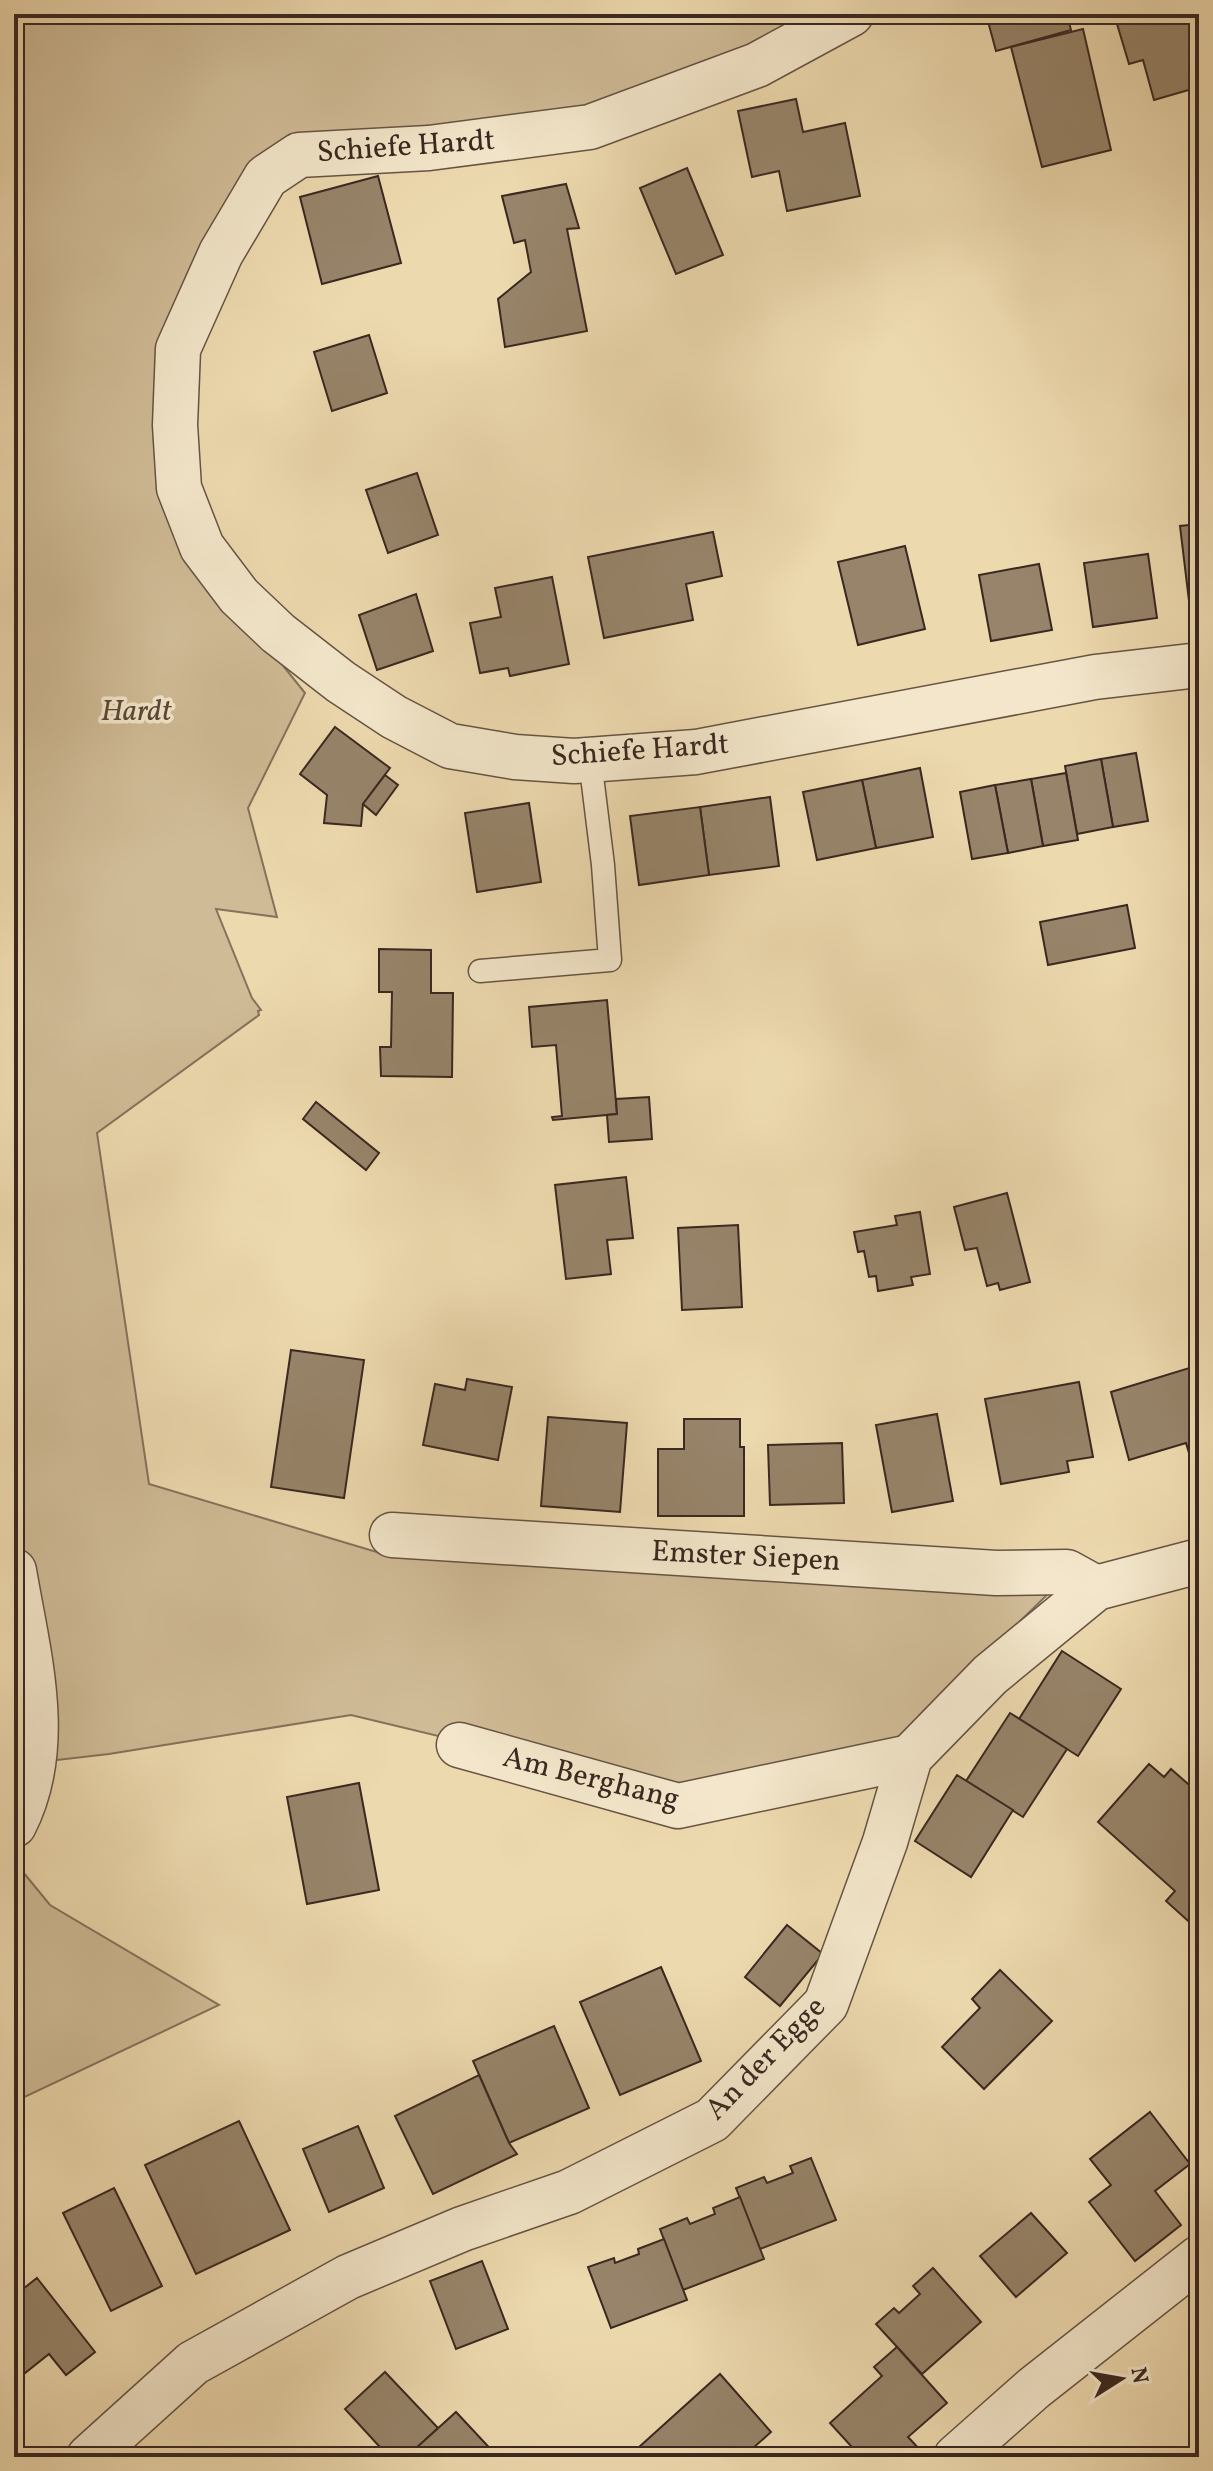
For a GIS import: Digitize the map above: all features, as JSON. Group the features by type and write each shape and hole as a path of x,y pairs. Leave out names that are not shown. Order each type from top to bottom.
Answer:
{"street":[{"name":"Schiefe Hardt","path":"851,14 757,65 590,127 429,148 299,155 266,177 221,253 178,349 175,425 179,488 202,547 239,596 278,633 341,682 394,717 450,746 515,757 574,761 696,752 1095,677 1199,665"},
{"name":"Emster Siepen","path":"392,1535 996,1573 1067,1572 1096,1588"},
{"name":"An der Egge","path":"89,2457 193,2363 348,2277 462,2229 569,2192 712,2120 826,2004 885,1842 910,1757 990,1675 1096,1588 1199,1561"},
{"path":"14,1571 34,1695 37,1739 31,1780 23,1809 14,1825"},
{"name":"Am Berghang","path":"459,1745 678,1806 910,1757"},
{"path":"956,2457 1034,2388 1199,2258"}],"lane":[{"path":"480,971 610,960 603,865 590,760"}],"green space":[{"name":"Hardt","path":"14,14 819,14 657,90 570,110 269,156 154,398 272,652 305,693 248,808 277,917 216,909 252,998 261,1010 258,1011 259,1015 97,1133 149,1484 390,1556 1054,1588 898,1741 687,1796 351,1715 109,1754 14,1765"},
{"path":"14,1861 50,1905 219,2005 14,2102"}],"building":[{"path":"986,14 1067,14 1071,30 996,51"},
{"path":"1114,14 1190,14 1199,45 1199,87 1154,100 1143,60 1129,64"},
{"path":"1083,29 1111,150 1042,167 1011,47"},
{"path":"796,99 803,132 845,123 860,196 787,211 779,171 752,177 738,111"},
{"path":"687,168 723,255 676,274 640,188"},
{"path":"378,176 401,263 322,284 300,197"},
{"path":"566,184 579,228 567,229 587,331 505,347 498,299 531,272 525,240 514,243 502,196"},
{"path":"369,335 387,393 332,411 314,352"},
{"path":"417,473 438,535 388,553 366,490"},
{"path":"1199,524 1199,600 1189,601 1180,526"},
{"path":"713,532 722,576 686,584 693,620 604,638 588,557"},
{"path":"905,546 925,629 858,645 838,562"},
{"path":"1148,554 1157,618 1093,627 1084,563"},
{"path":"1039,564 1052,630 991,641 979,575"},
{"path":"552,577 569,664 510,676 508,668 480,673 470,623 501,617 495,588"},
{"path":"416,594 433,651 377,670 359,615"},
{"path":"335,727 390,768 363,804 361,826 324,823 327,795 300,774"},
{"path":"1136,753 1148,821 1113,827 1101,759"},
{"path":"1101,759 1113,827 1077,834 1065,766"},
{"path":"920,768 933,837 876,848 862,780"},
{"path":"1066,773 1078,840 1043,846 1031,779"},
{"path":"385,775 398,785 376,815 363,804"},
{"path":"1031,779 1043,846 1008,853 995,785"},
{"path":"862,780 876,848 817,860 803,792"},
{"path":"995,785 1008,853 972,859 960,792"},
{"path":"770,797 779,866 709,875 700,807"},
{"path":"529,803 541,882 477,892 465,813"},
{"path":"700,807 709,875 639,885 630,816"},
{"path":"1127,905 1135,948 1048,965 1040,922"},
{"path":"379,949 431,950 431,993 453,993 452,1077 381,1076 380,1047 391,1047 392,992 379,992"},
{"path":"607,1000 617,1114 553,1120 552,1117 562,1116 556,1045 532,1047 529,1007"},
{"path":"649,1097 652,1139 609,1142 607,1115 617,1114 616,1099"},
{"path":"316,1102 379,1153 366,1170 303,1119"},
{"path":"626,1177 633,1238 607,1240 611,1274 566,1279 555,1185"},
{"path":"1007,1193 1030,1282 1000,1290 998,1283 987,1286 977,1248 965,1250 954,1207"},
{"path":"920,1212 930,1274 911,1277 913,1285 878,1291 876,1276 869,1277 864,1251 858,1252 854,1232 897,1225 895,1216"},
{"path":"738,1225 742,1307 682,1310 678,1228"},
{"path":"291,1350 364,1360 344,1498 271,1487"},
{"path":"1199,1365 1199,1450 1189,1453 1186,1443 1129,1460 1111,1392"},
{"path":"467,1379 512,1387 498,1460 423,1445 435,1384 465,1390"},
{"path":"1079,1382 1093,1457 1067,1461 1069,1472 1001,1484 985,1399"},
{"path":"937,1414 953,1501 892,1512 876,1425"},
{"path":"548,1417 627,1423 620,1512 541,1506"},
{"path":"684,1419 740,1419 740,1447 744,1447 744,1516 658,1516 658,1449 684,1449"},
{"path":"842,1443 844,1503 770,1505 768,1445"},
{"path":"1062,1651 1121,1689 1078,1756 1019,1719"},
{"path":"1010,1713 1067,1749 1023,1817 966,1781"},
{"path":"1149,1764 1164,1777 1171,1769 1196,1791 1193,1795 1199,1801 1199,1924 1196,1928 1166,1901 1175,1891 1098,1822"},
{"path":"957,1775 1013,1810 971,1877 915,1841"},
{"path":"359,1783 379,1890 307,1904 287,1797"},
{"path":"787,1925 823,1954 780,2006 745,1977"},
{"path":"661,1967 701,2061 620,2095 580,2002"},
{"path":"1000,1970 1052,2021 984,2089 942,2047 980,2008 972,1999"},
{"path":"554,2026 589,2108 509,2143 473,2061"},
{"path":"479,2075 509,2143 517,2154 433,2194 395,2116"},
{"path":"1150,2112 1190,2164 1155,2191 1181,2225 1135,2261 1089,2202 1111,2185 1090,2159"},
{"path":"239,2121 290,2230 196,2274 145,2165"},
{"path":"358,2126 384,2188 329,2212 303,2149"},
{"path":"811,2158 836,2220 760,2249 736,2188 764,2177 767,2183 793,2173 790,2166"},
{"path":"114,2188 162,2286 111,2311 63,2213"},
{"path":"740,2197 764,2259 683,2290 660,2229 687,2218 690,2224 715,2214 713,2208"},
{"path":"1031,2213 1067,2253 1016,2297 980,2256"},
{"path":"664,2239 687,2300 611,2328 588,2267 614,2258 615,2263 639,2254 638,2249"},
{"path":"482,2261 508,2329 456,2349 430,2281"},
{"path":"933,2268 981,2322 922,2374 876,2324 894,2308 899,2313 920,2294 913,2286"},
{"path":"37,2278 95,2352 66,2375 49,2354 20,2377 14,2369 14,2296"},
{"path":"897,2347 947,2403 908,2437 921,2451 914,2457 861,2457 830,2423 882,2376 874,2367"},
{"path":"385,2372 438,2428 407,2457 389,2457 345,2409"},
{"path":"720,2374 771,2432 743,2457 628,2457"},
{"path":"456,2412 498,2457 423,2457 415,2449"}]}
